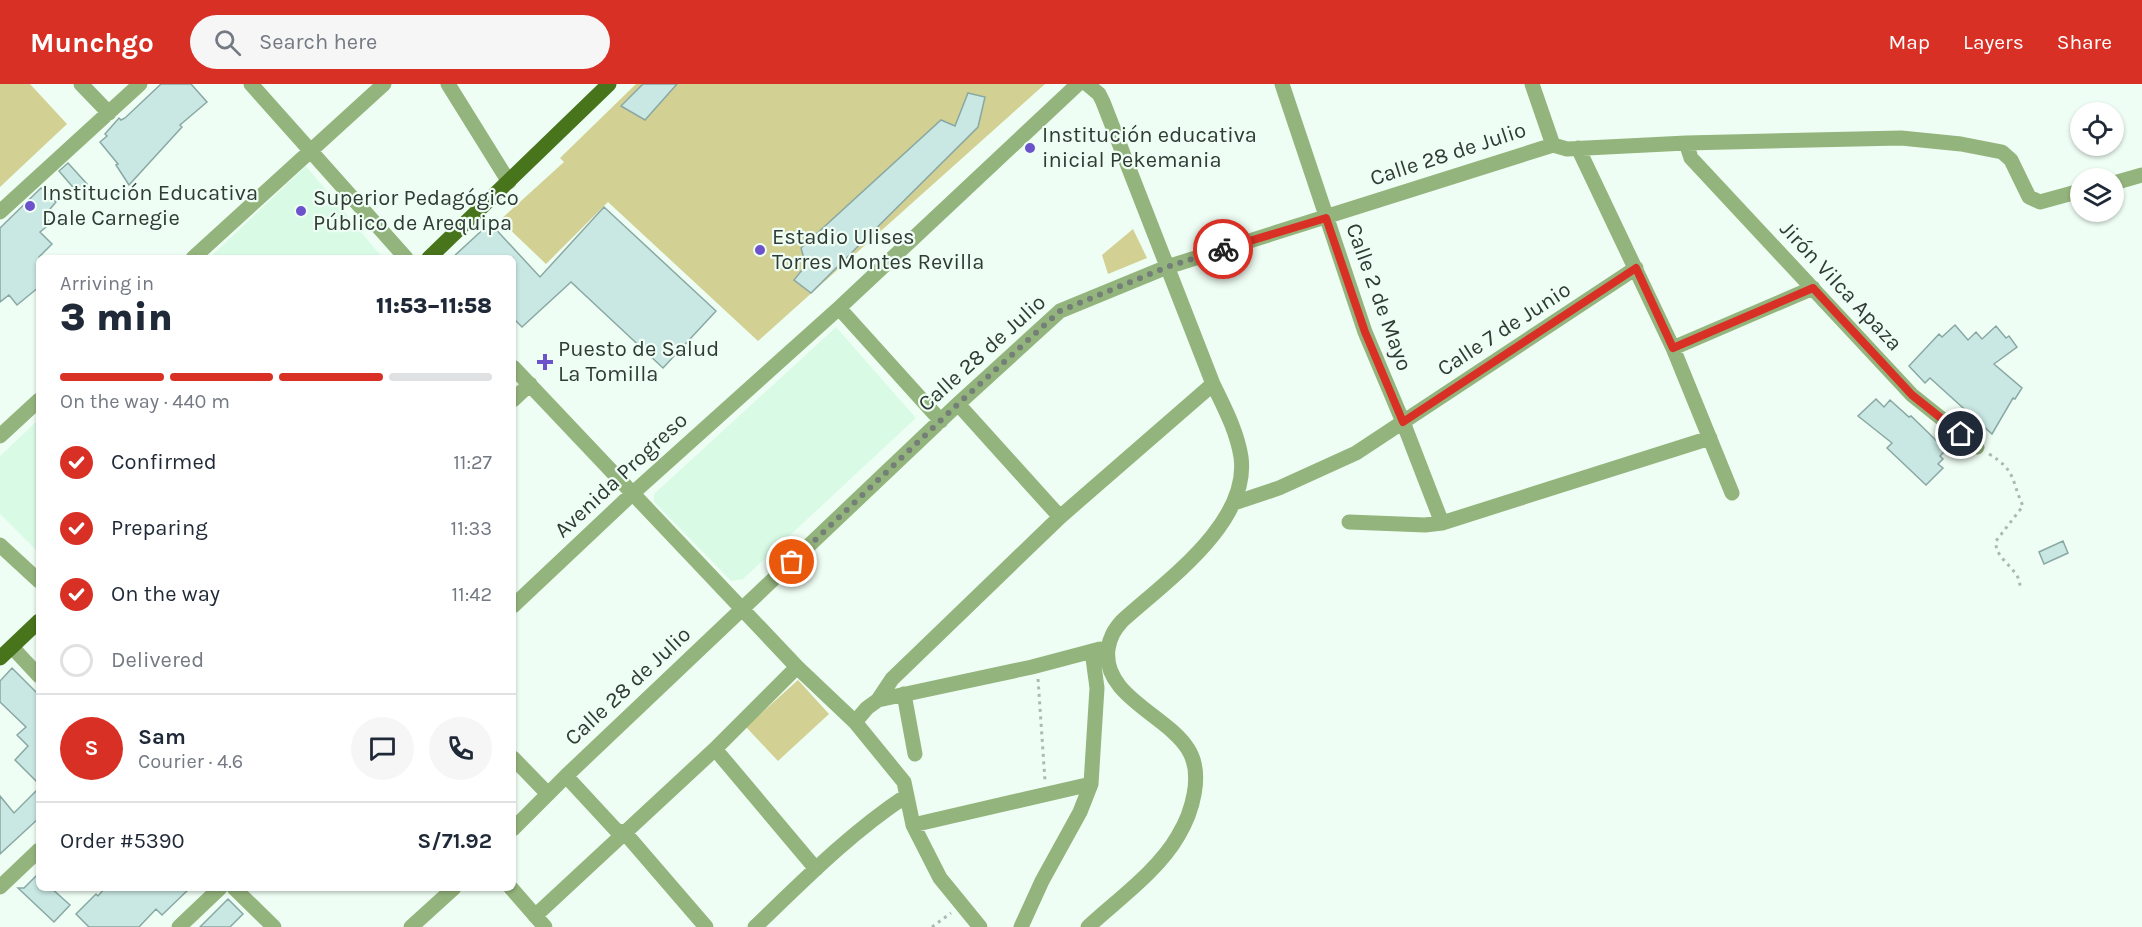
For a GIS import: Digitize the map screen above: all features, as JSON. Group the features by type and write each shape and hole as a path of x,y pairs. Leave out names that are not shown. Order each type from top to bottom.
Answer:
{"main road":[{"path":"432,255 609,84"},
{"path":"0,658 36,624"}],"street":[{"path":"81,84 109,112"},
{"path":"0,212 140,84"},
{"path":"251,84 402,255"},
{"path":"196,255 384,84"},
{"path":"448,84 509,182"},
{"name":"Avenida Progreso","path":"516,603 633,492 839,308 1078,84"},
{"path":"1087,84 1099,94 1103,102 1213,384 1232,424 1239,445 1242,474 1234,503 1224,521 1202,548 1112,634 1108,647 1108,662 1114,678 1132,699 1160,720 1183,742 1192,756 1196,777 1187,816 1172,847 1157,864 1088,927"},
{"name":"Calle 2 de Mayo","path":"1281,84 1365,332 1442,524"},
{"path":"1532,84 1553,145"},
{"name":"Calle 28 de Julio","path":"516,826 958,404 1060,311 1167,267 1553,145 1567,149 1686,143 1901,138 1961,144 2002,152 2011,160 2029,197 2040,202 2070,194"},
{"name":"Jirón Vilca Apaza","path":"1686,143 1691,158 1912,395 1977,447"},
{"path":"1578,148 1673,348 1731,493"},
{"path":"2124,180 2142,175"},
{"name":"Calle 7 de Junio","path":"1234,503 1279,488 1356,453 1636,268"},
{"path":"1673,348 1813,288"},
{"path":"839,308 941,421"},
{"path":"516,370 742,610 855,722 904,782 913,825 940,878 980,927"},
{"path":"516,397 530,384"},
{"path":"855,722 867,708 878,700 892,679 1060,517 1213,384"},
{"path":"0,436 36,403"},
{"path":"958,404 1060,517"},
{"path":"1349,522 1442,524 1710,438"},
{"path":"0,545 36,578"},
{"path":"12,647 36,673"},
{"path":"878,700 1038,665 1108,647"},
{"path":"1022,927 1042,882 1080,812 1091,783 1097,688 1092,651"},
{"path":"514,891 540,921 625,833 715,749 797,667"},
{"path":"904,694 915,754"},
{"path":"715,749 816,869"},
{"path":"516,762 548,794"},
{"path":"566,776 616,830 625,833 706,927"},
{"path":"913,825 1091,783"},
{"path":"755,927 816,869 877,816 906,796"},
{"path":"0,887 36,853"},
{"path":"179,927 217,891"},
{"path":"237,891 274,927"},
{"path":"411,927 448,891"}],"path":[{"path":"1977,447 2004,463 2010,470 2023,506 1995,546 2019,579 2020,590"},
{"path":"1038,665 1047,794"},
{"path":"932,927 962,904"}],"shaded area":[{"path":"0,84 30,84 67,124 0,187"},
{"name":"Estadio Ulises Torres Montes Revilla","path":"636,84 1045,84 758,341 608,202 546,264 500,220 564,162 560,158"},
{"name":"Superior Pedagógico Público de Arequipa","path":"306,166 380,255 212,255"},
{"path":"1133,229 1147,258 1108,274 1102,255"},
{"path":"836,327 916,418 743,579 731,581 654,502 654,494"},
{"path":"36,422 36,550 0,514 0,456"},
{"path":"798,680 829,714 778,761 746,727"}],"building":[{"path":"161,84 191,84 207,102 180,125 182,127 129,185 116,165 118,164 100,142 119,118 121,120 125,118"},
{"path":"643,84 677,84 645,120 621,106"},
{"path":"968,93 985,97 978,127 811,293 794,280 806,265 801,248 941,120 955,126"},
{"path":"68,163 87,184 77,192 59,171"},
{"path":"41,188 56,202 44,216 51,223 40,232 52,244 41,255 36,255 36,289 17,305 9,295 0,302 0,228"},
{"path":"604,207 716,311 663,368 571,282 522,327 516,321 516,255 455,255 490,223 540,277"},
{"path":"1955,325 1968,340 1976,332 1982,339 1996,326 2006,338 2009,336 2017,347 1994,364 2022,388 2015,399 2013,398 1992,434 1930,378 1925,383 1909,366 1939,334 1942,337"},
{"path":"1876,399 1884,407 1890,400 1909,417 1911,416 1946,450 1940,456 1943,459 1938,464 1943,468 1926,485 1887,448 1892,443 1858,416"},
{"path":"2063,541 2068,553 2044,564 2039,552"},
{"path":"12,668 36,692 36,781 15,760 28,746 17,735 26,727 0,702 0,681"},
{"path":"36,791 36,821 0,854 0,796 14,813"},
{"path":"36,876 36,891 54,891 70,905 54,922 18,888 24,888"},
{"path":"102,891 187,891 162,915 156,909 139,927 89,927 76,914 96,894 98,896"},
{"path":"228,899 243,914 230,927 200,927"}],"way so far":[{"path":"792,562 958,404 1060,311 1167,267 1223,249"}],"place":[{"name":"Institución educativa inicial Pekemania","path":"1030,148"},
{"name":"Institución Educativa Dale Carnegie","path":"30,206"},
{"name":"Superior Pedagógico Público de Arequipa","path":"301,211"},
{"name":"Estadio Ulises Torres Montes Revilla","path":"760,250"},
{"name":"Puesto de Salud La Tomilla","path":"545,362"}],"route":[{"path":"1223,249 1326,218 1365,332 1403,422 1636,268 1673,348 1813,288 1912,395 1961,434"}]}
